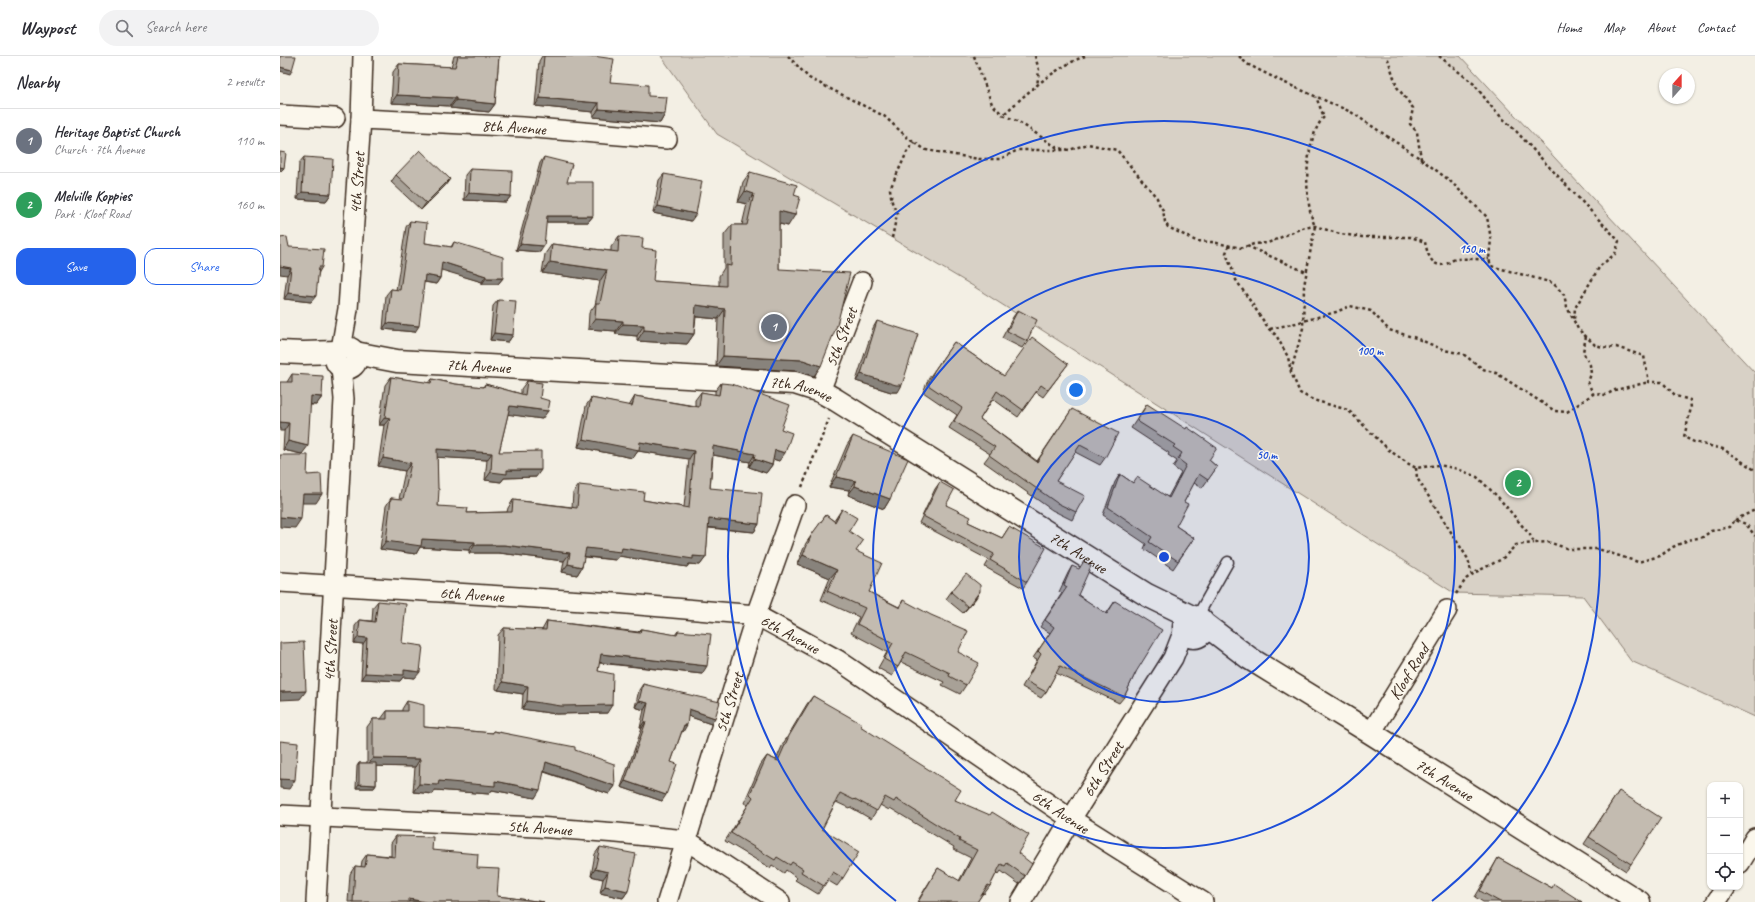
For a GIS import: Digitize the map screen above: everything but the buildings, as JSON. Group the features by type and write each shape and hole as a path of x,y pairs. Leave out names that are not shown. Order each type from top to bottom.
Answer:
{"street":[{"name":"4th Street","path":"316,902 348,309 361,119 363,56"},
{"path":"280,116 336,118"},
{"name":"8th Avenue","path":"361,119 524,127 667,139"},
{"name":"5th Street","path":"828,396 862,282"},
{"name":"7th Avenue","path":"280,352 346,358 795,383 828,396 1147,595 1193,626 1249,658 1371,733 1639,902"},
{"name":"5th Street","path":"667,902 756,615 795,505"},
{"name":"6th Avenue","path":"280,582 615,603 756,615 838,660 1071,819 1203,902"},
{"name":"Kloof Road","path":"1371,733 1447,610"},
{"name":"6th Street","path":"1021,902 1071,819 1193,626"},
{"name":"5th Avenue","path":"280,815 537,827 686,840 780,902"},
{"path":"1743,858 1755,838"}],"lane":[{"path":"1193,626 1228,562"}],"path":[{"path":"788,56 809,78 877,112 926,150 979,158 1000,159 1018,150 1069,150 1088,144 1117,150 1164,210 1165,222 1168,227 1196,241 1212,242 1241,248 1268,243 1302,228 1315,226 1340,234 1362,237 1410,237 1425,242 1432,262 1439,264 1445,265 1455,259 1475,260 1489,258"},
{"path":"974,56 992,104 1002,115 1019,122 1056,147 1069,150"},
{"path":"1035,56 1039,70 1037,86"},
{"path":"1002,115 1037,86 1070,62 1085,56"},
{"path":"1239,56 1247,64 1351,112 1421,159 1449,180 1487,217 1492,239 1489,258 1491,266 1553,283 1564,295 1567,307 1578,329 1595,345 1608,348 1616,346 1644,356 1649,382"},
{"path":"1387,56 1397,86 1413,108 1410,124 1417,132 1421,159"},
{"path":"1439,56 1474,84 1494,110 1516,131 1619,240 1615,254 1600,266 1575,308 1574,320"},
{"path":"1290,372 1303,328 1304,286 1315,226 1311,217 1307,193 1312,141 1318,123 1324,117 1316,97"},
{"path":"892,238 898,214 892,202 890,189 907,152 914,142"},
{"path":"1230,245 1226,253 1236,280 1269,329 1276,334 1288,357 1290,372 1300,393 1313,400 1348,410 1389,450 1416,468 1439,465 1458,469 1477,477 1498,497 1530,535 1534,543"},
{"path":"1247,246 1306,272"},
{"path":"1269,329 1336,312 1350,306 1371,311 1389,330 1416,338 1444,350 1463,354 1483,368 1496,373 1555,411 1567,412 1594,394 1606,395 1615,390 1649,382 1662,382 1676,396 1690,400 1691,408 1684,437 1694,442 1723,449 1755,470"},
{"path":"1586,336 1583,352 1590,365 1591,374 1588,382 1594,394"},
{"path":"795,505 828,396"},
{"path":"1416,468 1417,478 1468,558 1472,575"},
{"path":"1447,610 1452,599 1466,580 1472,575 1502,559 1516,545 1548,542 1569,549 1598,549 1638,562 1660,556 1673,547 1688,540 1704,537 1711,531 1730,527 1735,520 1755,510"},
{"path":"1735,520 1746,524 1755,536"}],"shaded area":[{"path":"661,56 1460,56 1755,373 1755,717 1631,661 1583,596 1454,593 973,286 717,134"}],"place":[{"name":"Heritage Baptist Church","path":"774,327"},
{"name":"Melville Koppies","path":"1518,483"}]}
